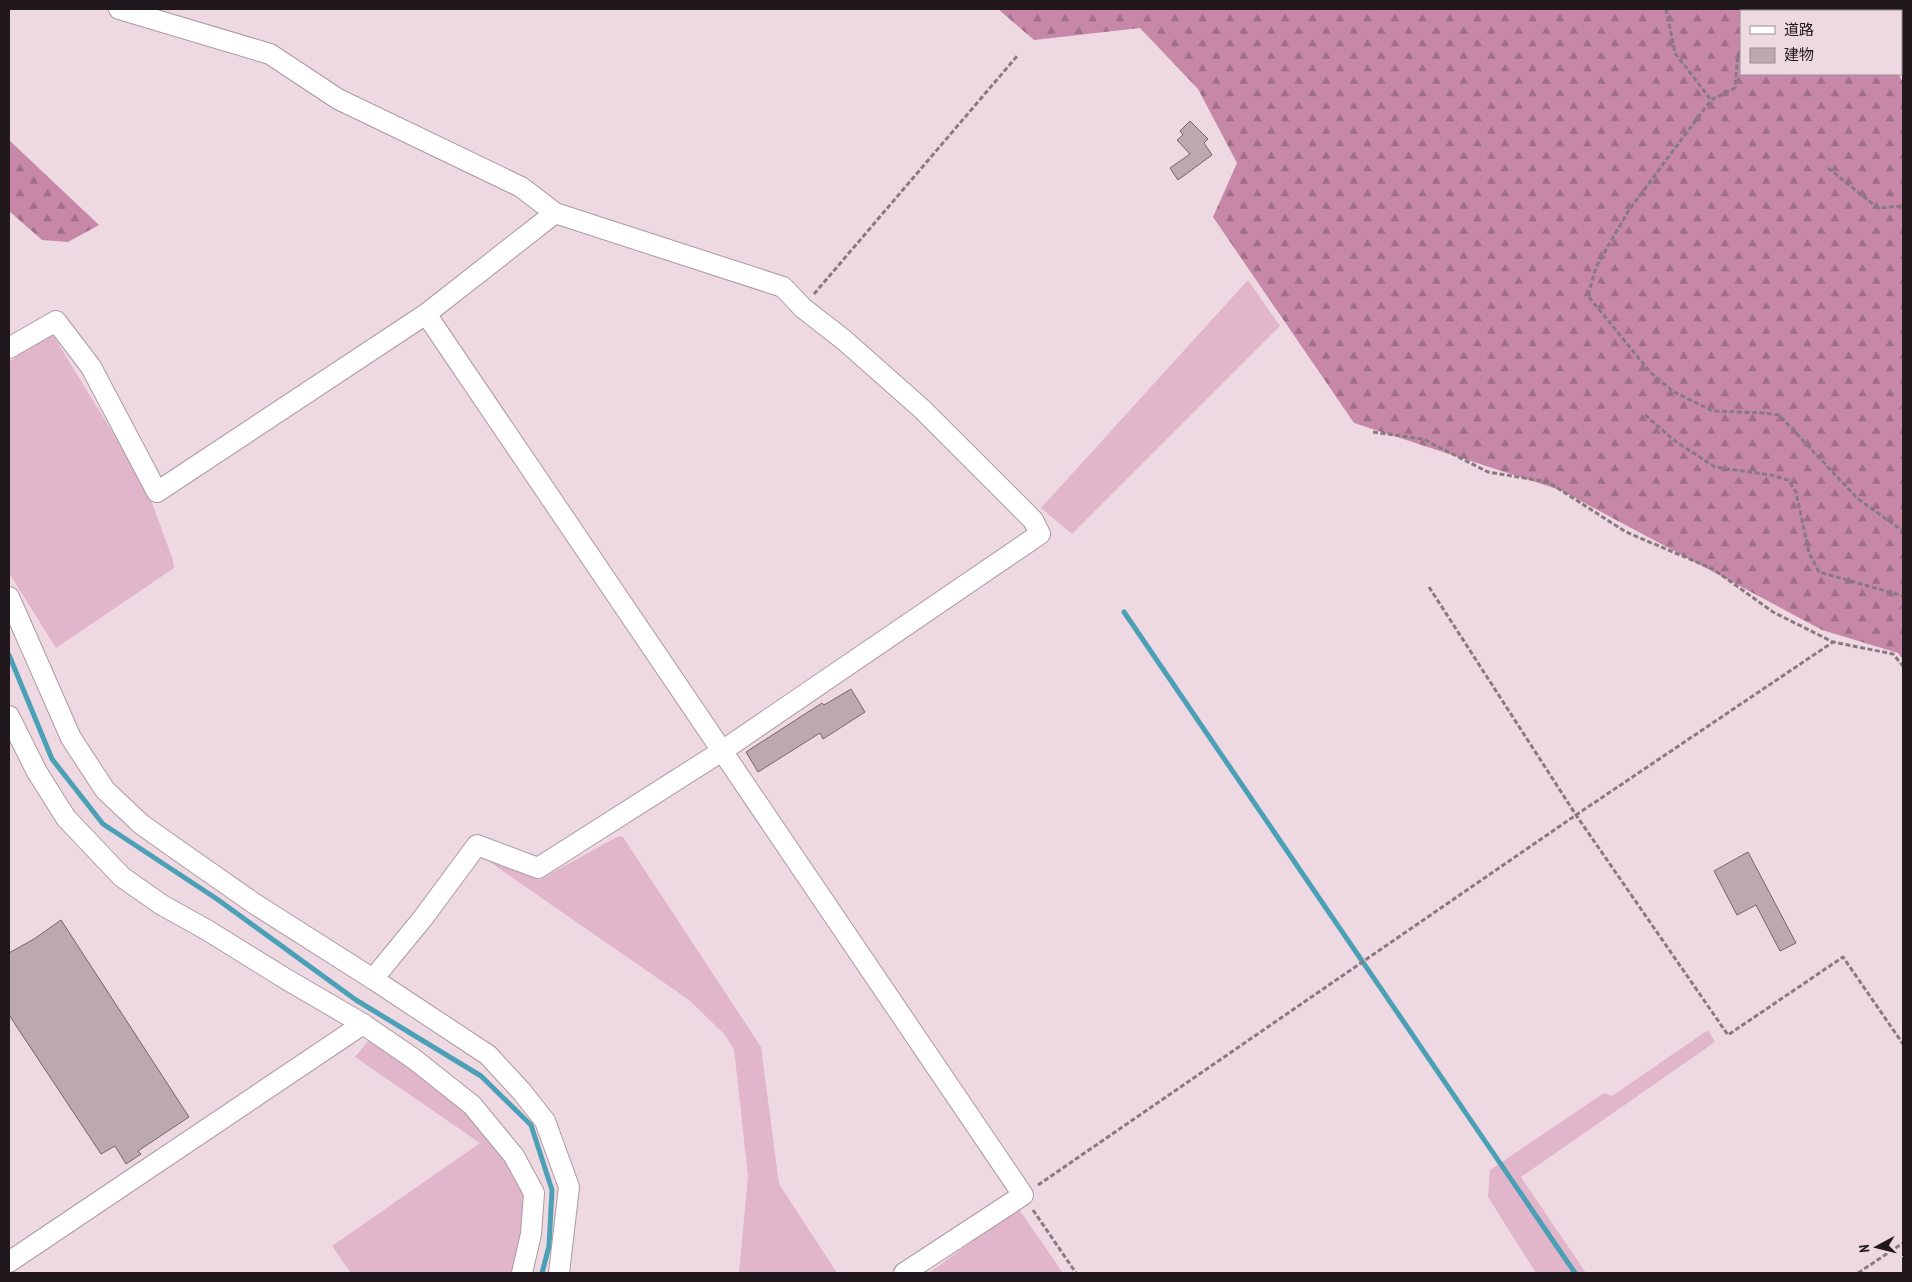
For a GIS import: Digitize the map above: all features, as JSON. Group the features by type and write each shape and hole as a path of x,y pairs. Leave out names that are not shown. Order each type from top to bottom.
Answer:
{"street":[{"path":"119,9 270,54 338,98 521,187 555,212 783,287 803,308 844,340 922,409 1033,520 1040,534 722,750 538,868 477,845 423,918 373,979"},
{"path":"9,348 56,321 91,367 157,492 426,314 555,212"},
{"path":"426,314 1022,1195 904,1273"},
{"path":"9,597 70,738 105,790 141,824 255,904 488,1055 522,1092 545,1121 569,1187 559,1273"},
{"path":"9,716 38,772 66,818 122,877 162,905 363,1024 414,1059 472,1105 514,1156 534,1193 531,1234 522,1273"},
{"path":"9,1262 363,1024"}],"path":[{"path":"1666,9 1675,53 1711,100"},
{"path":"1740,52 1738,54 1735,88 1711,100 1629,210 1596,267 1588,296 1651,373 1674,392 1713,411 1764,412 1779,415 1856,498 1903,531"},
{"path":"803,308 1018,55"},
{"path":"1828,168 1878,208 1903,206"},
{"path":"1644,415 1675,441 1715,467 1772,474 1788,480 1796,492 1808,553 1819,572 1903,596"},
{"path":"1373,432 1423,439 1488,472 1548,482 1626,532 1713,569 1773,612 1833,642 1893,654 1903,666"},
{"path":"1429,587 1576,815 1728,1035 1842,957 1903,1044"},
{"path":"1076,1273 1022,1195 1576,815 1833,642"},
{"path":"1858,1273 1903,1243"}],"shaded area":[{"path":"1248,280 1280,326 1072,534 1041,508"},
{"path":"51,332 146,487 173,560 174,568 56,648 9,573 9,362"},
{"path":"619,836 623,837 761,1047 779,1184 837,1273 739,1273 748,1176 734,1049 724,1034 689,1000 481,856 489,854 539,880"},
{"path":"1708,1030 1715,1042 1521,1177 1586,1273 1536,1273 1488,1197 1490,1170 1604,1093 1612,1096"},
{"path":"370,1039 464,1109 504,1154 527,1189 524,1229 514,1273 351,1273 332,1246 480,1143 355,1057"},
{"path":"1018,1208 1063,1273 929,1273"}],"green space":[{"path":"998,9 1856,9 1740,10 1740,75 1899,75 1903,82 1903,659 1898,653 1822,630 1560,490 1354,423 1213,217 1237,163 1198,89 1140,28 1034,40"},
{"path":"9,140 99,225 68,242 42,240 9,211"}],"building":[{"path":"1190,121 1208,139 1204,143 1212,155 1178,180 1170,168 1190,154 1177,140 1183,135 1180,131"},
{"path":"851,689 865,712 823,739 820,733 758,772 746,752 822,703 824,705"},
{"path":"1748,852 1796,943 1780,951 1756,905 1737,915 1714,871"},
{"path":"61,920 189,1117 138,1151 141,1154 126,1164 115,1146 101,1154 9,1015 9,953 34,939"}],"waterway":[{"path":"1124,612 1575,1273"},
{"path":"9,655 52,759 103,824 217,899 356,1000 481,1076 531,1125 552,1190 549,1246 542,1273"}]}
